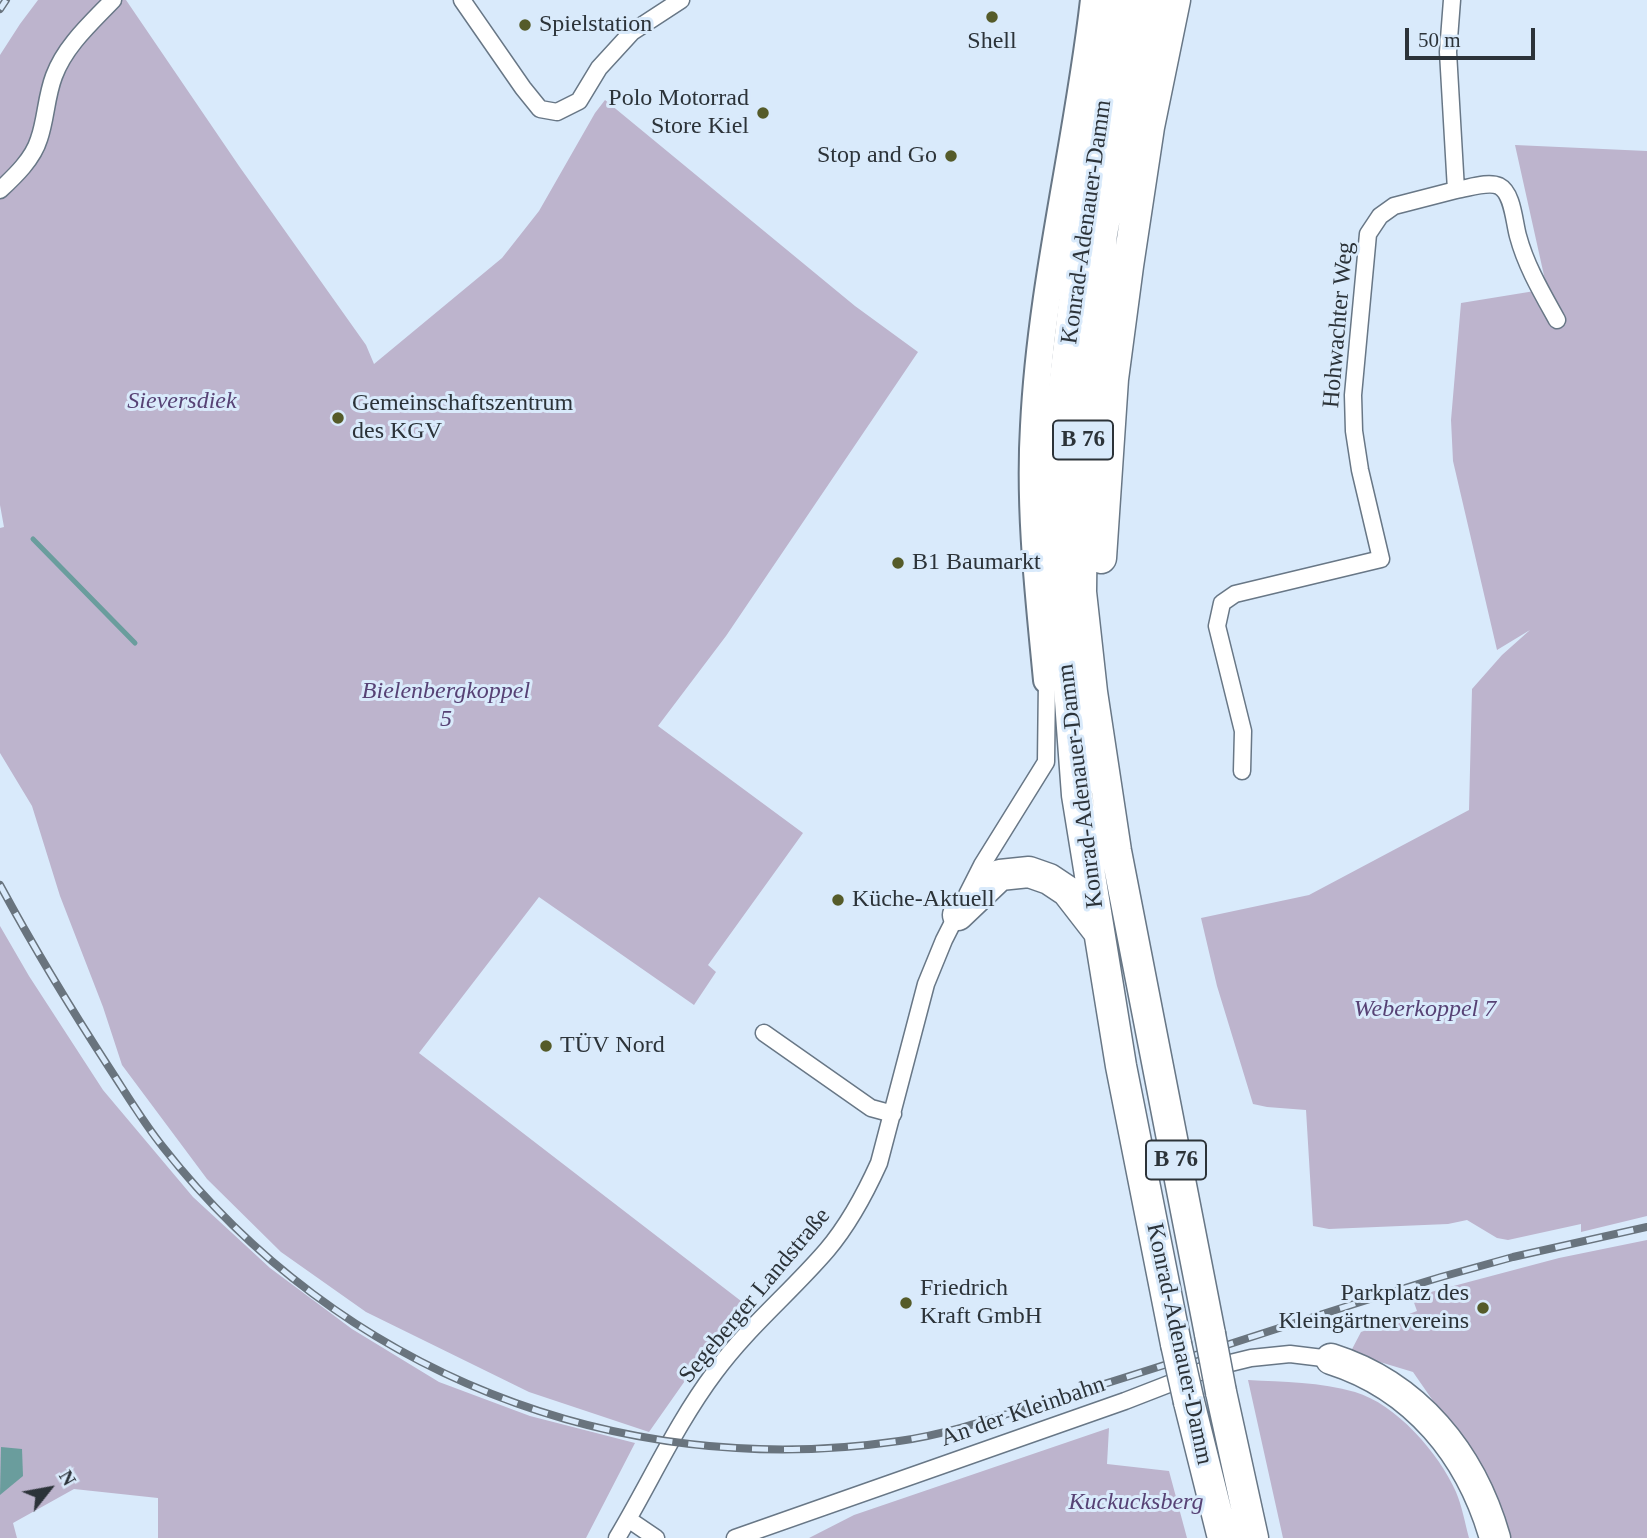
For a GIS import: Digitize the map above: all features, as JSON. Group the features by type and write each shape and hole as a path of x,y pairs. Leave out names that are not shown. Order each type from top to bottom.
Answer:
{"highway":[{"path":"1108,12 1145,0"},
{"name":"B 76","path":"1116,851 1120,794 1106,691 1101,603 1102,532 1113,379 1128,267 1149,127 1175,0"},
{"name":"Konrad-Adenauer-Damm","path":"1108,12 1060,420 1059,552 1077,795 1121,1066 1176,1344 1223,1538"},
{"name":"Konrad-Adenauer-Damm","path":"1108,12 1102,234 1083,423 1081,592 1092,692 1116,851 1221,1392 1253,1538"},
{"name":"B 76","path":"1047,680 1077,795"},
{"path":"958,915 1000,875 1029,872 1049,879 1066,891 1098,931"},
{"path":"1331,1359 1365,1371 1383,1381 1419,1410 1438,1430 1472,1479 1485,1506 1495,1538"}],"main road":[{"name":"Konrad-Adenauer-Damm","path":"1047,680 1038,582 1034,425 1046,302 1108,12"}],"street":[{"path":"0,190 23,167 39,141 54,76 64,55 78,36 113,0"},
{"path":"461,0 540,109 557,112 579,101 599,68 632,32 681,0"},
{"path":"1451,0 1448,52 1456,190"},
{"name":"Hohwachter Weg","path":"1242,771 1243,731 1217,625 1222,603 1235,594 1381,559 1360,470 1354,431 1353,395 1368,234 1380,216 1394,206 1456,190 1492,184 1502,187 1509,198 1519,239 1532,274 1557,320"},
{"name":"Segeberger Landstraße","path":"619,1537 690,1408 715,1372 745,1334 826,1250 853,1215 879,1163 926,984 944,940 982,865 1046,762 1047,680"},
{"path":"764,1033 871,1108 893,1114"},
{"name":"An der Kleinbahn","path":"735,1538 1210,1368 1251,1358 1290,1354 1331,1359"},
{"path":"628,1519 656,1538"}],"green space":[{"name":"Bielenbergkoppel 5","path":"38,0 126,0 366,345 374,364 502,258 539,211 605,100 855,306 918,352 726,636 658,726 803,833 708,965 716,972 694,1005 539,897 419,1053 741,1301 649,1432 529,1392 366,1312 281,1252 207,1179 122,1065 103,1007 60,896 32,806 0,753 0,528 4,527 0,505 0,55"},
{"name":"Weberkoppel 7","path":"1515,145 1647,151 1647,1216 1581,1232 1581,1224 1508,1240 1497,1238 1467,1220 1448,1224 1329,1229 1313,1226 1306,1110 1253,1104 1217,986 1201,918 1309,895 1469,810 1472,689 1502,655 1530,630 1497,650 1453,461 1451,420 1461,303 1547,289"},
{"path":"0,926 103,1090 193,1197 270,1268 352,1329 439,1382 530,1416 635,1443 586,1538 158,1538 158,1498 74,1489 13,1523 17,1538 0,1538"},
{"path":"1647,1240 1647,1538 1510,1538 1492,1486 1413,1372 1350,1353 1361,1332 1417,1311 1412,1297 1559,1258"},
{"path":"1248,1380 1329,1386 1355,1392 1386,1407 1414,1432 1439,1462 1456,1492 1469,1538 1283,1538"},
{"name":"Kuckucksberg","path":"1109,1428 1107,1464 1169,1471 1187,1538 809,1538 854,1515"}],"shaded area":[{"path":"1,1447 22,1449 23,1476 0,1495"}],"waterway":[{"path":"33,539 135,643"}],"railway":[{"path":"0,9 6,0"},
{"path":"0,885 67,1001 142,1118 163,1147 234,1226 313,1294 399,1350 491,1394 589,1425 690,1444 794,1449 899,1441 1003,1415 1441,1277 1513,1257 1647,1227"}],"place":[{"name":"Shell","path":"992,17"},
{"name":"Spielstation","path":"525,25"},
{"name":"Polo Motorrad Store Kiel","path":"763,113"},
{"name":"Stop and Go","path":"951,156"},
{"name":"Gemeinschaftszentrum des KGV","path":"338,418"},
{"name":"B1 Baumarkt","path":"898,563"},
{"name":"Küche-Aktuell","path":"838,900"},
{"name":"TÜV Nord","path":"546,1046"},
{"name":"Friedrich Kraft GmbH","path":"906,1303"},
{"name":"Parkplatz des Kleingärtnervereins","path":"1483,1308"}],"park label":[{"name":"Sieversdiek","path":"182,402"}]}
